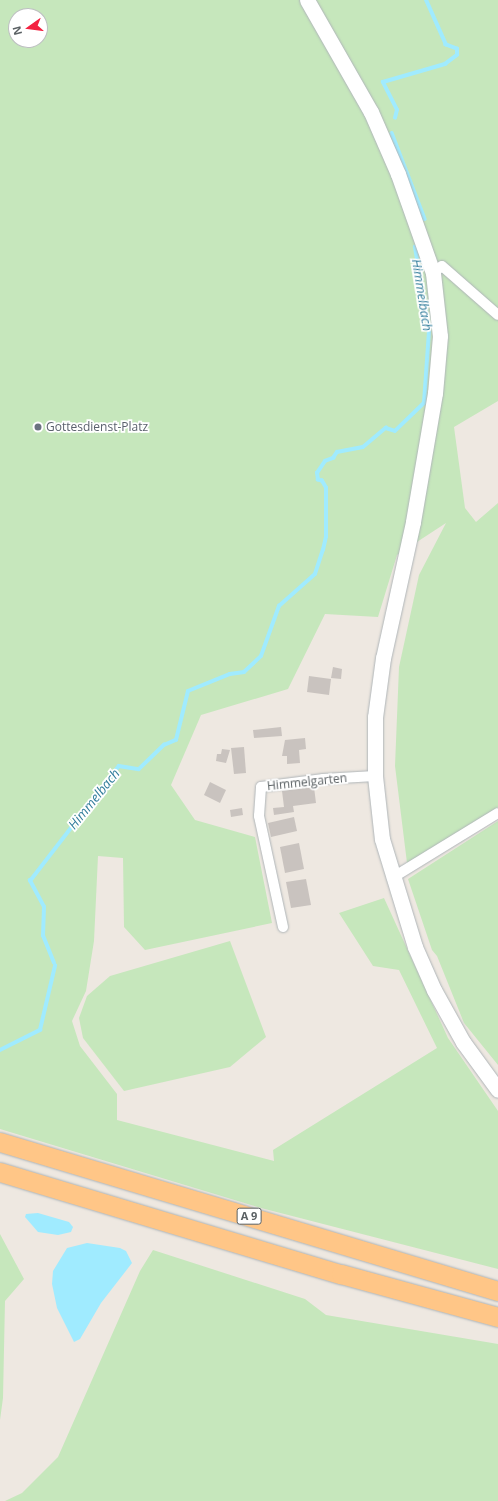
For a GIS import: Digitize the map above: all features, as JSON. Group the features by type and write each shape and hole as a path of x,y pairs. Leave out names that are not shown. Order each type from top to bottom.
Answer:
{"highway":[{"name":"A 9","path":"0,1142 498,1291"},
{"name":"A 9","path":"0,1172 342,1274 498,1317"}],"street":[{"path":"307,0 371,112 398,174 433,273 440,336 435,393 413,522 382,658 375,716 375,776 382,839 392,878 415,947 434,990 463,1042 498,1090"},
{"path":"433,273 442,266 498,315"},
{"name":"Himmelgarten","path":"283,927 259,816 261,787 323,779 375,776"},
{"path":"392,878 498,813"}],"green space":[{"path":"0,0 498,0 498,401 454,427 465,508 476,522 498,503 498,808 407,863 395,766 399,667 419,575 446,523 397,555 378,617 325,614 288,689 201,715 171,785 195,820 255,837 272,923 145,950 124,927 123,858 98,856 94,941 86,991 72,1021 80,1046 117,1094 117,1120 274,1161 273,1150 437,1048 399,970 373,966 339,913 384,898 448,1038 498,1111 498,1269 261,1208 0,1129"},
{"path":"498,821 498,1065 464,1023 437,956 432,950 408,879"},
{"path":"230,941 266,1037 230,1067 124,1091 83,1038 79,1018 87,996 110,976"},
{"path":"0,1234 24,1279 5,1301 3,1398 0,1420"},
{"path":"153,1250 305,1299 326,1315 498,1344 498,1501 5,1501 22,1493 58,1457 140,1271"}],"water":[{"path":"38,1213 69,1222 73,1227 71,1232 58,1235 38,1232 25,1217 26,1214"},
{"path":"87,1243 120,1248 126,1251 132,1263 101,1303 80,1339 74,1342 57,1308 52,1284 53,1271 67,1248"}],"building":[{"path":"333,667 342,669 341,679 331,678"},
{"path":"309,676 331,679 329,695 307,692"},
{"path":"281,727 282,736 254,738 253,730"},
{"path":"305,738 306,749 299,750 300,763 287,764 287,756 282,756 285,740"},
{"path":"244,747 246,773 234,774 231,748"},
{"path":"222,749 230,750 226,763 216,761 217,754 221,754"},
{"path":"210,782 226,790 220,803 204,795"},
{"path":"314,787 316,803 293,806 294,812 274,815 273,808 284,807 282,791"},
{"path":"242,808 243,815 231,817 230,810"},
{"path":"294,817 297,831 271,837 268,823"},
{"path":"299,843 304,869 285,873 280,847"},
{"path":"306,879 311,905 291,908 286,882"}],"waterway":[{"name":"Himmelbach","path":"395,118 397,110 383,82 445,64 457,55 457,49 446,45 426,0"},
{"name":"Himmelbach","path":"392,133 425,219"},
{"name":"Himmelbach","path":"54,963 43,936 44,907 30,881 119,766 139,769 164,745 176,740 188,691 230,674 244,672 261,656 279,606 315,574 323,550 326,537 326,488 322,481 318,480 317,473 325,461 333,458 337,452 363,447 386,428 395,431 424,403 429,331 415,247"},
{"name":"Himmelbach","path":"0,1050 40,1030 55,966"}],"place":[{"name":"Gottesdienst-Platz","path":"38,427"}]}
